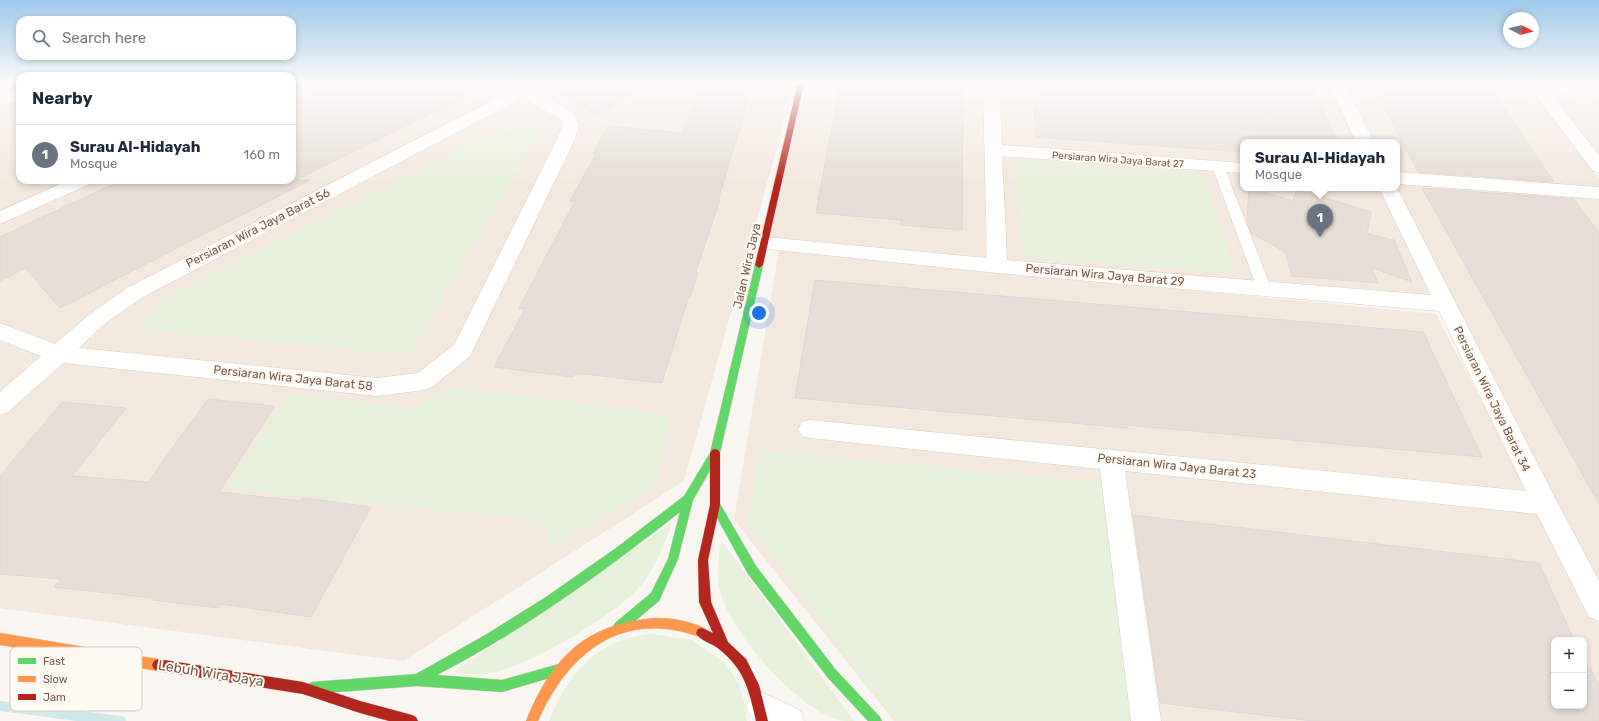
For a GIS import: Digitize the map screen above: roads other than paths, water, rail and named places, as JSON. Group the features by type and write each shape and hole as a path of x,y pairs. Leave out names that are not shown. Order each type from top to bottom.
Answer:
{"street":[{"name":"Persiaran Wira Jaya Barat 56","path":"0,406 96,320 134,292 473,117"},
{"name":"Persiaran Wira Jaya Barat 58","path":"0,331 58,354 377,387 424,381 462,350 566,139 571,124 566,117"},
{"name":"Jalan Wira Jaya","path":"722,643 705,602 703,560 715,505 715,454 793,117"},
{"path":"993,117 997,266"},
{"path":"1353,117 1364,139"},
{"path":"1560,117 1599,167"},
{"name":"Persiaran Wira Jaya Barat 27","path":"994,150 1240,168"},
{"path":"1400,178 1599,193"},
{"path":"0,218 75,184"},
{"name":"Persiaran Wira Jaya Barat 34","path":"1389,191 1545,504 1599,608"},
{"name":"Persiaran Wira Jaya Barat 29","path":"765,243 997,266 1445,304"},
{"name":"Persiaran Wira Jaya Barat 23","path":"810,428 1545,504"},
{"name":"Jalan Wira Jaya","path":"615,630 655,597 673,559 688,499 715,454"},
{"path":"1111,459 1146,721"},
{"path":"417,680 502,632 586,576 646,533 688,499"},
{"path":"715,505 752,570 832,674 876,721"},
{"path":"532,721 539,700 559,670 585,646 615,630 647,622 679,623 702,631 722,643 740,660 753,682 762,714 789,721"},
{"name":"Lebuh Wira Jaya","path":"0,639 49,647"},
{"name":"Lebuh Wira Jaya","path":"142,662 303,688 409,721"},
{"name":"Lebuh Wira Jaya","path":"303,688 417,680 502,686 559,670"}],"lane":[{"path":"1218,166 1264,288"}],"waterway":[{"path":"0,706 10,707"},
{"path":"40,711 121,721"}],"place":[{"name":"Surau Al-Hidayah","path":"1320,237"}]}
